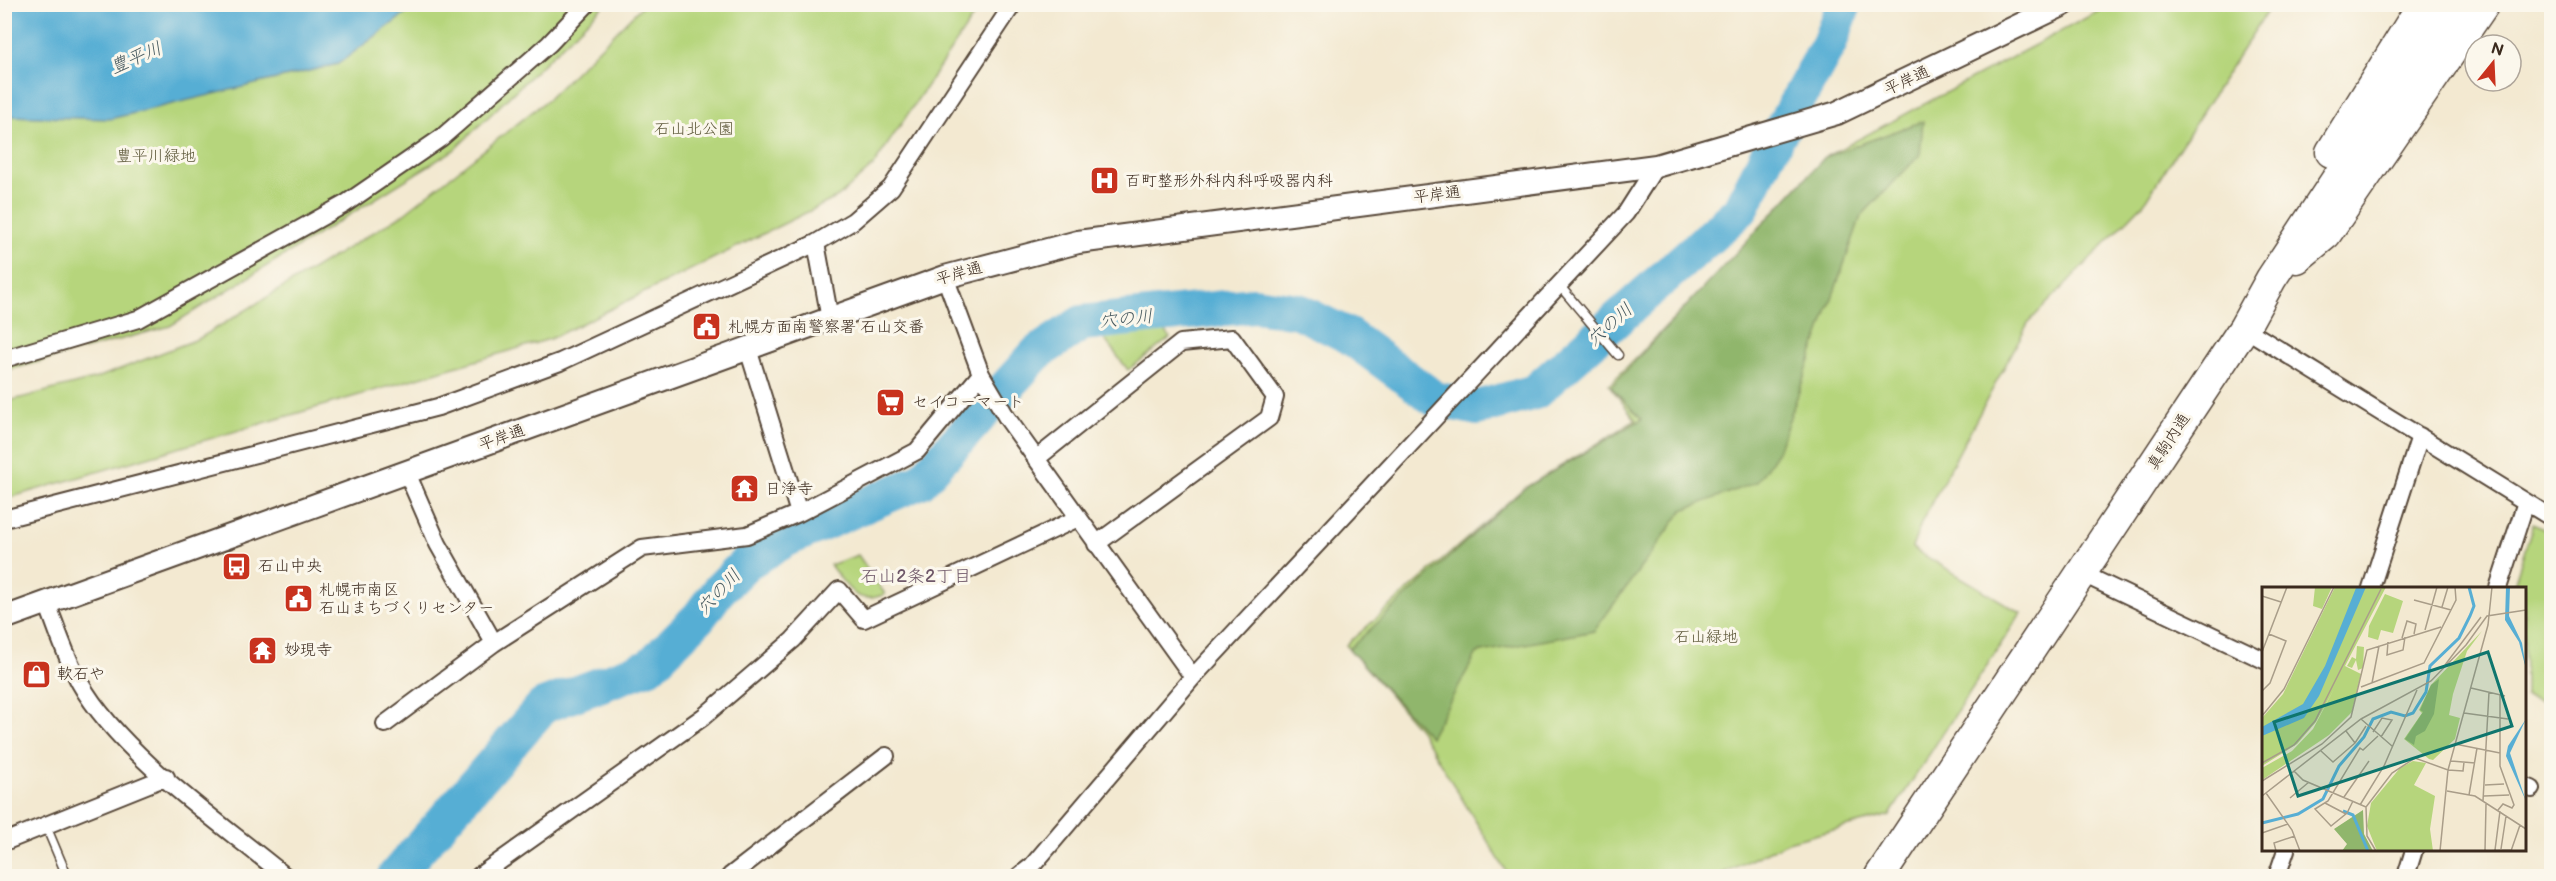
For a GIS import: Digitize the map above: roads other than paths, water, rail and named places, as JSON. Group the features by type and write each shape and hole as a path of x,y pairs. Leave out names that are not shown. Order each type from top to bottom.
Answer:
{"highway":[{"path":"2271,279 2295,210 2423,4"},
{"name":"真駒内通","path":"1880,876 2083,574 2244,328 2271,279 2452,4"},
{"path":"2271,279 2326,234 2484,4"}],"street":[{"path":"4,359 138,318 345,204 441,138 549,44 587,4"},
{"path":"4,519 438,407 560,362 816,243 853,221 891,188 1013,4"},
{"name":"平岸通","path":"1946,63 2029,4"},
{"name":"平岸通","path":"4,618 945,277 1078,242 1656,166 1837,113 1946,63 2064,4"},
{"path":"1019,876 1032,866 1194,677 1626,213 1656,166"},
{"path":"816,243 830,319"},
{"path":"945,277 984,380 1007,418 1194,677"},
{"path":"2244,328 2552,518"},
{"path":"1035,459 1181,344 1232,338 1275,397 1269,418 1096,544"},
{"path":"748,348 799,513"},
{"path":"385,724 494,643 642,548 747,536 799,513 917,452 984,380"},
{"path":"2371,587 2420,436"},
{"path":"407,473 438,544 494,643"},
{"path":"2498,587 2526,502"},
{"path":"479,876 703,717 792,640 839,590 864,619 1078,518"},
{"path":"2083,574 2262,659"},
{"path":"47,603 80,683 110,726 166,777 285,876"},
{"path":"730,876 886,756"},
{"path":"4,842 166,777"},
{"path":"2277,876 2285,851"},
{"path":"2406,876 2413,851"}],"lane":[{"path":"1559,285 1618,355"},
{"path":"46,826 67,876"}],"water":[{"name":"豊平川","path":"5,4 417,5 338,64 110,119 5,116"}],"waterway":[{"name":"穴の川","path":"395,876 543,706 650,666 699,617 718,591 746,563 787,539 921,481 1037,353 1082,323 1254,305 1298,311 1349,336 1435,399 1477,408 1535,392 1741,209 1766,157 1829,44 1844,4"}],"place":[{"name":"百町整形外科内科呼吸器内科","path":"1104,181"},
{"name":"札幌方面南警察署 石山交番","path":"707,327"},
{"name":"セイコーマート","path":"891,402"},
{"name":"日浄寺","path":"744,489"},
{"name":"石山中央","path":"237,566"},
{"name":"札幌市南区 石山まちづくりセンター","path":"298,599"},
{"name":"妙現寺","path":"263,650"},
{"name":"軟石や","path":"36,674"}],"district":[{"name":"石山2条2丁目","path":"916,576"}],"park label":[{"name":"石山北公園","path":"694,129"},
{"name":"豊平川緑地","path":"156,156"},
{"name":"石山緑地","path":"1706,637"}]}
